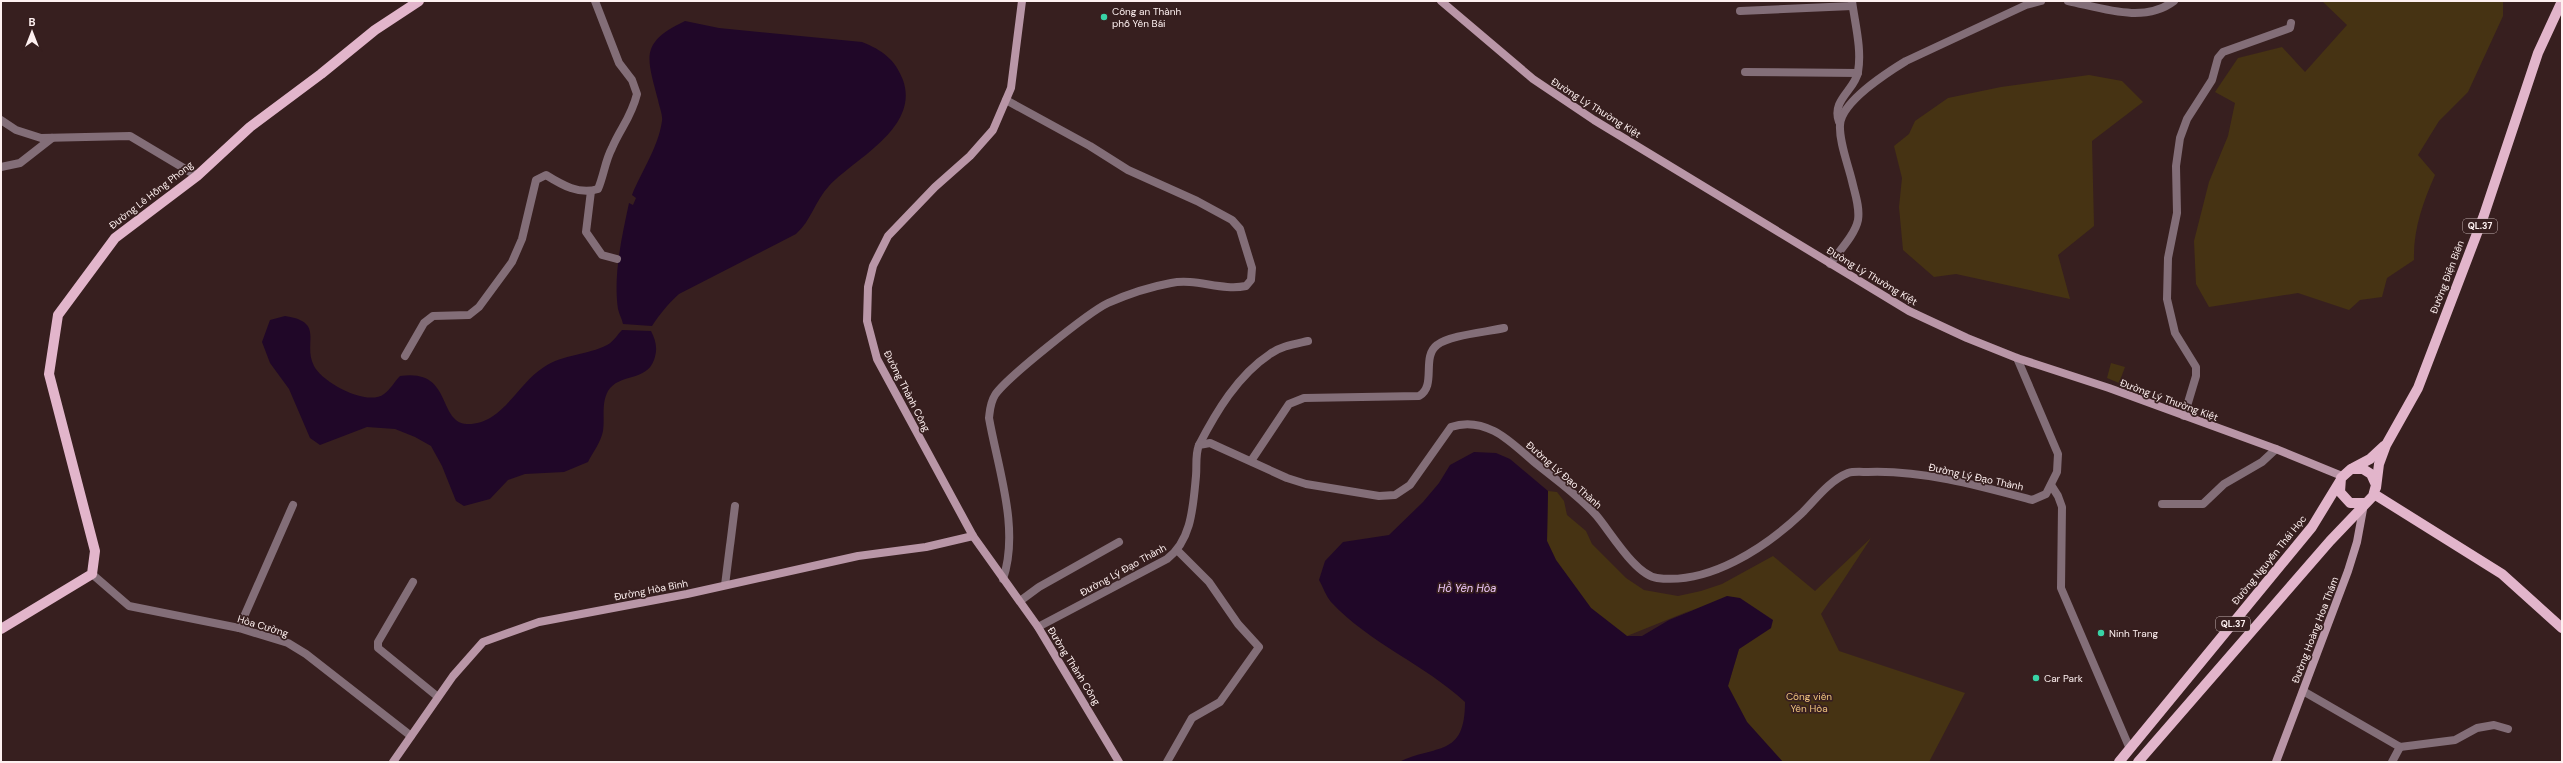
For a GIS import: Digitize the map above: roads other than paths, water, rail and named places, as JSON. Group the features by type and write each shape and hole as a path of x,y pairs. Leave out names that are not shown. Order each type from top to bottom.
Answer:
{"main road":[{"name":"Đường Lê Hồng Phong","path":"92,574 95,551 49,374 58,315 115,238 197,176 250,127 321,74 374,30 418,1"},
{"name":"Đường Thành Công","path":"1022,1 1012,88 993,130 970,156 935,187 888,236 873,266 868,287 867,321 877,359 973,536 1038,627 1120,762"},
{"name":"Đường Lý Thường Kiệt","path":"1441,1 1533,79 1594,120 1909,311 1967,338 2017,358 2109,388 2276,449 2341,478"},
{"name":"Đường Điện Biên","path":"2375,491 2379,464 2386,445 2418,388 2484,215 2538,53 2562,2"},
{"name":"Đường Điện Biên","path":"2351,469 2370,459 2386,445"},
{"path":"2351,469 2360,468 2369,472 2374,479 2375,491 2502,574 2562,628"},
{"name":"QL.37","path":"2341,478 2351,469"},
{"path":"2341,478 2339,489 2345,500 2355,504 2364,503"},
{"name":"Đường Nguyễn Thái Học","path":"2119,762 2312,527 2341,478"},
{"name":"QL.37","path":"2138,762 2375,491"},
{"name":"Đường Hoàng Hoa Thám","path":"2276,762 2357,542 2364,503"},
{"name":"Đường Hòa Bình","path":"393,762 438,697 483,642 539,622 725,585 858,556 926,547 973,536"},
{"path":"1,629 92,574"}],"street":[{"path":"405,356 424,324 433,316 469,315 479,307 512,262 522,240 536,180 546,175 573,189 591,191 598,189 603,176 605,161 613,143 625,126 637,94 632,80 619,63 595,1"},
{"path":"1840,124 1848,106 1888,72 1906,60 2026,5 2041,1"},
{"path":"2068,1 2139,13 2163,8 2174,1"},
{"path":"1740,11 1852,4 1859,49 1858,73 1840,101 1838,117 1858,205 1858,219 1855,228 1830,264"},
{"path":"2184,416 2196,376 2196,368 2175,333 2166,299 2168,258 2177,213 2176,166 2180,138 2190,112 2212,80 2218,58 2222,52 2274,35 2290,28 2291,23"},
{"path":"1745,72 1858,73"},
{"path":"1003,579 1009,556 1010,535 989,418 990,406 995,395 1034,359 1106,304 1145,289 1181,281 1233,287 1246,286 1251,280 1252,268 1240,229 1222,214 1134,174 1090,146 1006,100"},
{"path":"1,120 16,130 33,136 52,138 130,136 197,176"},
{"path":"1,167 20,163 52,138"},
{"path":"591,191 586,232 602,255 617,259"},
{"path":"1251,461 1289,404 1294,400 1304,398 1419,396 1423,393 1427,386 1430,356 1436,345 1449,339 1504,328"},
{"path":"1199,445 1224,402 1247,374 1270,354 1284,347 1308,341"},
{"name":"Đường Lý Đạo Thành","path":"1038,627 1166,559 1178,551 1187,533 1196,474 1196,453 1199,445 1210,443 1287,478 1306,484 1379,496 1395,495 1410,485 1451,427 1469,424 1481,426 1507,440 1575,495 1596,514 1632,560 1644,571 1654,577 1673,579 1706,574 1750,552 1793,522 1836,481 1849,473 1884,471 1945,479 2032,500 2046,494 2057,472 2058,454 2017,358"},
{"path":"2162,504 2203,504 2224,484 2262,462 2276,449"},
{"path":"2051,485 2058,496 2062,507 2060,588 2130,749"},
{"path":"239,628 293,505"},
{"path":"725,585 735,506"},
{"path":"1020,602 1040,587 1119,542"},
{"path":"1167,762 1192,718 1220,702 1259,650 1258,644 1238,624 1209,582 1178,551"},
{"name":"Hòa Cường","path":"92,574 129,606 239,628 288,643 306,654 411,736"},
{"path":"413,582 378,642 378,648 438,697"},
{"path":"2303,691 2400,747 2455,740 2477,728 2494,725 2508,729"},
{"path":"2392,762 2400,747"}],"water":[{"path":"685,21 719,28 862,42 882,52 896,66 903,80 906,97 902,113 894,128 882,141 829,186 820,198 806,223 796,234 679,294 664,309 652,326 623,324 618,309 617,269 624,229 629,203 633,205 636,198 632,195 653,150 662,121 651,73 650,53 653,44 660,37 670,29"},
{"path":"285,316 298,319 305,323 309,328 311,357 314,366 326,379 335,385 356,395 376,397 384,394 400,376 417,376 429,380 437,387 451,415 458,421 467,424 490,418 500,411 535,374 544,367 559,359 592,351 607,345 622,330 651,331 655,342 656,352 654,360 645,372 613,385 608,391 605,401 604,426 602,435 588,462 564,472 525,474 508,480 490,499 464,506 456,501 442,466 431,446 415,437 395,429 367,427 320,445 310,438 289,389 270,363 262,342 270,320"},
{"name":"Hồ Yên Hòa","path":"1474,452 1496,453 1510,459 1548,491 1547,541 1556,560 1591,608 1627,636 1642,636 1669,620 1727,596 1740,598 1773,620 1771,628 1739,649 1728,686 1747,722 1783,762 1399,762 1436,750 1454,741 1460,732 1464,720 1465,702 1449,688 1379,642 1346,617 1329,600 1319,580 1325,561 1343,542 1389,535 1423,502 1439,483 1450,465"}],"place":[{"name":"Công an Thành phố Yên Bái","path":"1104,17"},
{"name":"Ninh Trang","path":"2101,633"},
{"name":"Car Park","path":"2036,678"}],"park label":[{"name":"Công viên Yên Hòa","path":"1809,702"}]}
